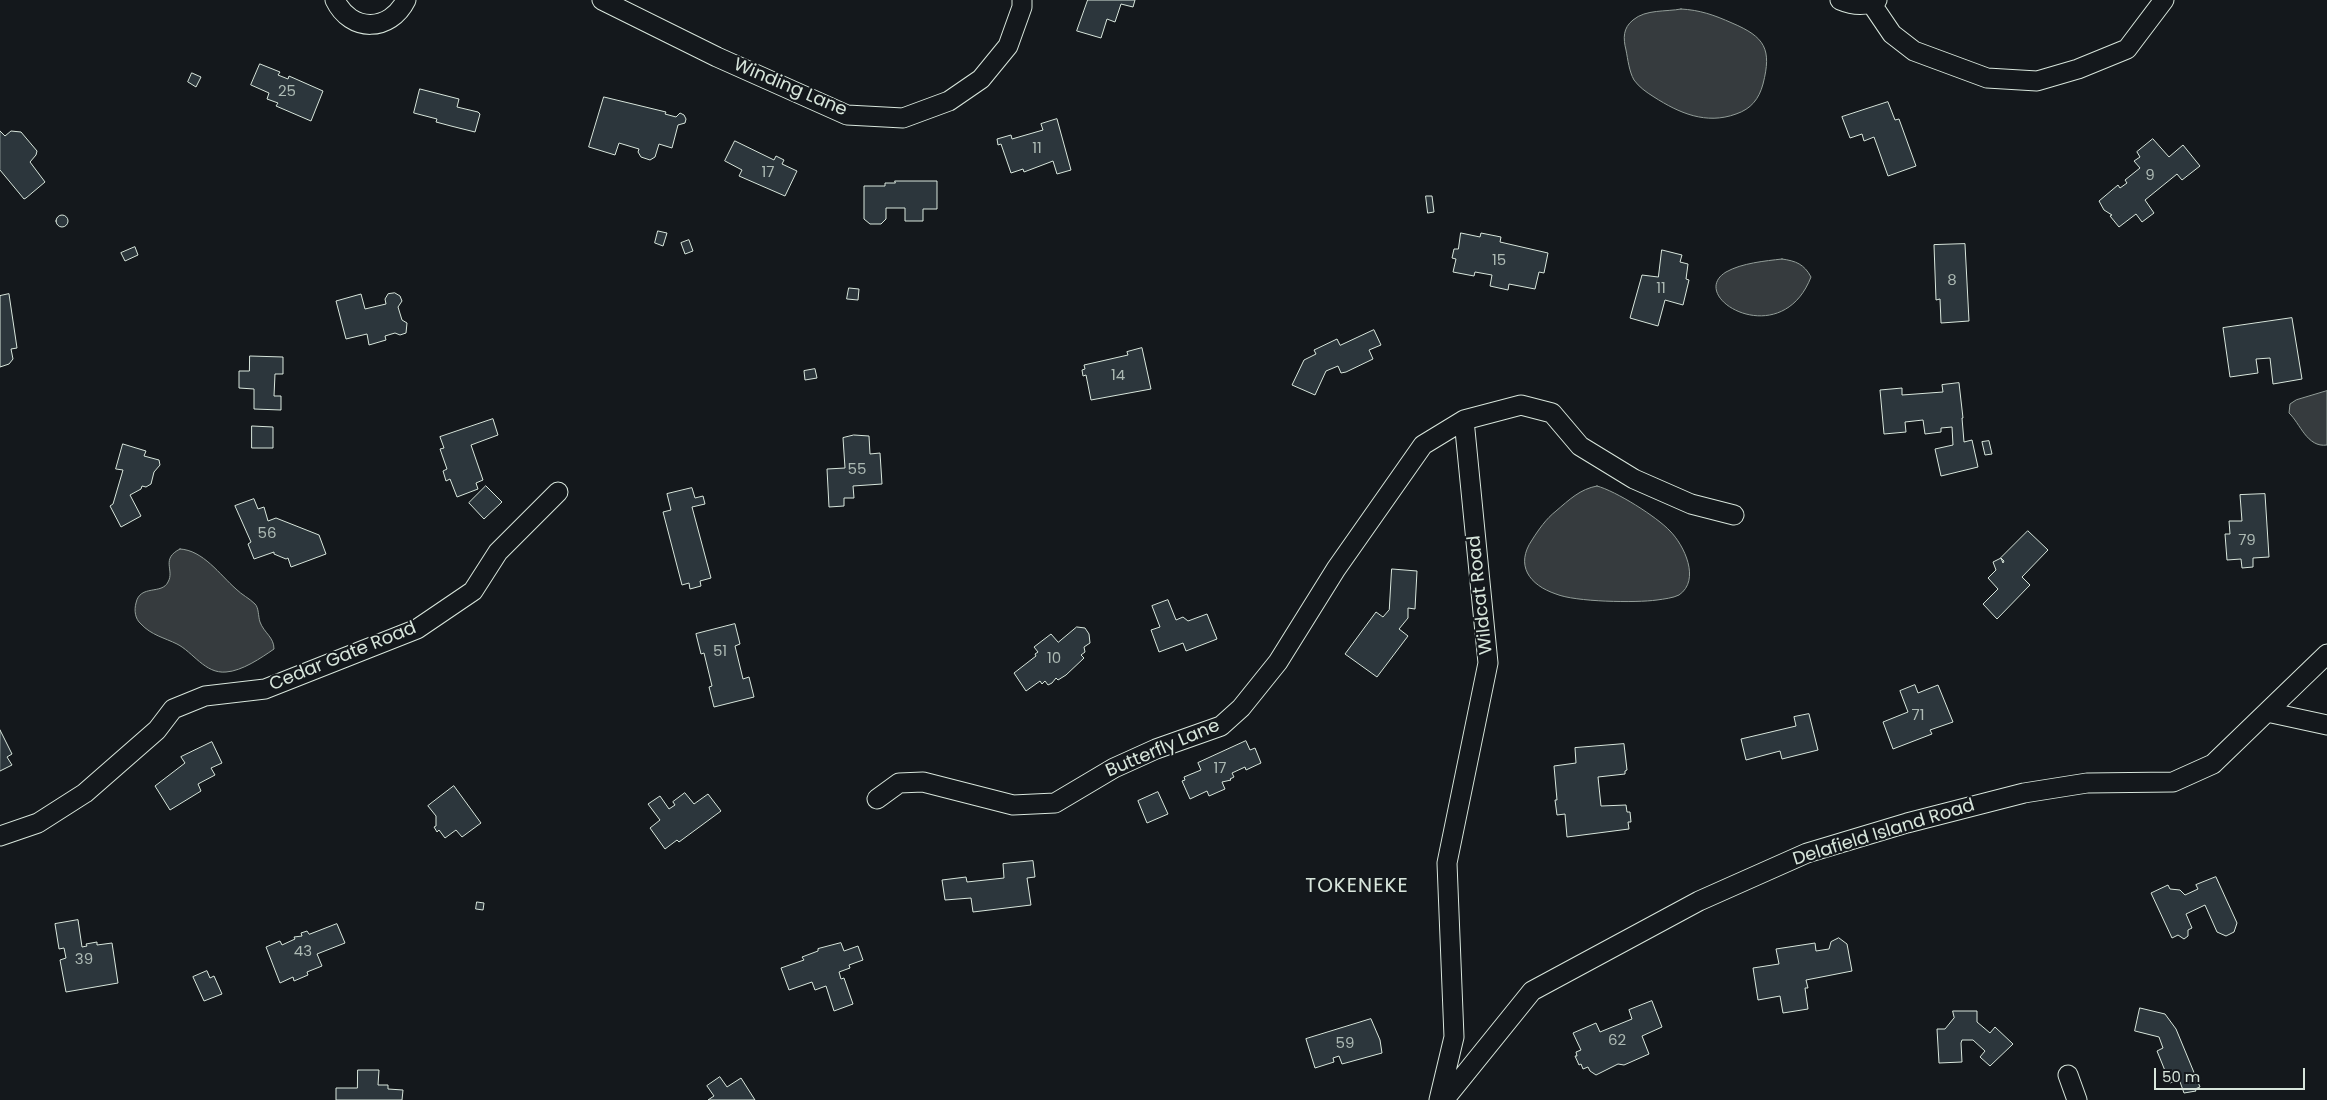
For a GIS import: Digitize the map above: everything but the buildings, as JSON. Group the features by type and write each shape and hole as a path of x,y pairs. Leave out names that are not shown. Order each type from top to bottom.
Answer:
{"street":[{"path":"335,0 344,14 356,22 371,25 386,22 398,14 406,0"},
{"name":"Winding Lane","path":"602,0 717,57 847,115 903,118 949,101 981,79 1008,46 1022,7 1022,0"},
{"path":"1840,0 1856,5 1874,2 1892,34 1914,51 1987,78 2037,81 2078,69 2127,49 2164,0"},
{"path":"1464,420 1521,405 1552,412 1580,446 1634,479 1692,504 1734,515"},
{"name":"Butterfly Lane","path":"877,799 899,783 923,782 1013,805 1055,802 1114,768 1156,749 1222,726 1241,708 1278,662 1336,569 1423,445 1464,420"},
{"name":"Wildcat Road","path":"1439,1100 1454,1037 1447,863 1488,663 1464,420"},
{"name":"Cedar Gate Road","path":"0,836 38,823 85,793 157,730 173,709 205,696 265,690 417,629 472,591 498,552 558,492"},
{"name":"Delafield Island Road","path":"1444,1100 1532,991 1700,901 1807,853 2024,793 2087,783 2173,782 2212,764 2327,654"},
{"path":"2267,712 2327,724"},
{"path":"2068,1075 2077,1100"}],"shaded area":[{"path":"1681,9 1707,13 1743,28 1759,39 1766,53 1766,72 1757,99 1746,109 1725,117 1703,118 1693,116 1663,103 1645,91 1634,80 1624,41 1627,26 1638,16 1644,14"},
{"path":"1782,259 1799,264 1811,277 1797,300 1779,312 1760,316 1742,313 1727,305 1718,294 1717,283 1726,272 1746,264"},
{"path":"2327,391 2327,445 2320,445 2309,439 2289,413 2290,404 2296,400"},
{"path":"1597,486 1615,493 1646,512 1664,525 1675,537 1685,553 1690,572 1686,589 1679,595 1647,601 1621,602 1577,599 1556,594 1532,580 1525,566 1525,558 1527,549 1537,532 1549,517 1570,499 1580,492"},
{"path":"180,549 188,550 204,558 238,591 255,604 260,622 271,638 274,649 245,667 219,672 205,666 177,644 149,631 139,622 135,611 138,597 146,591 165,586 170,578 169,561 174,553"}],"district":[{"name":"TOKENEKE","path":"1357,887"}]}
